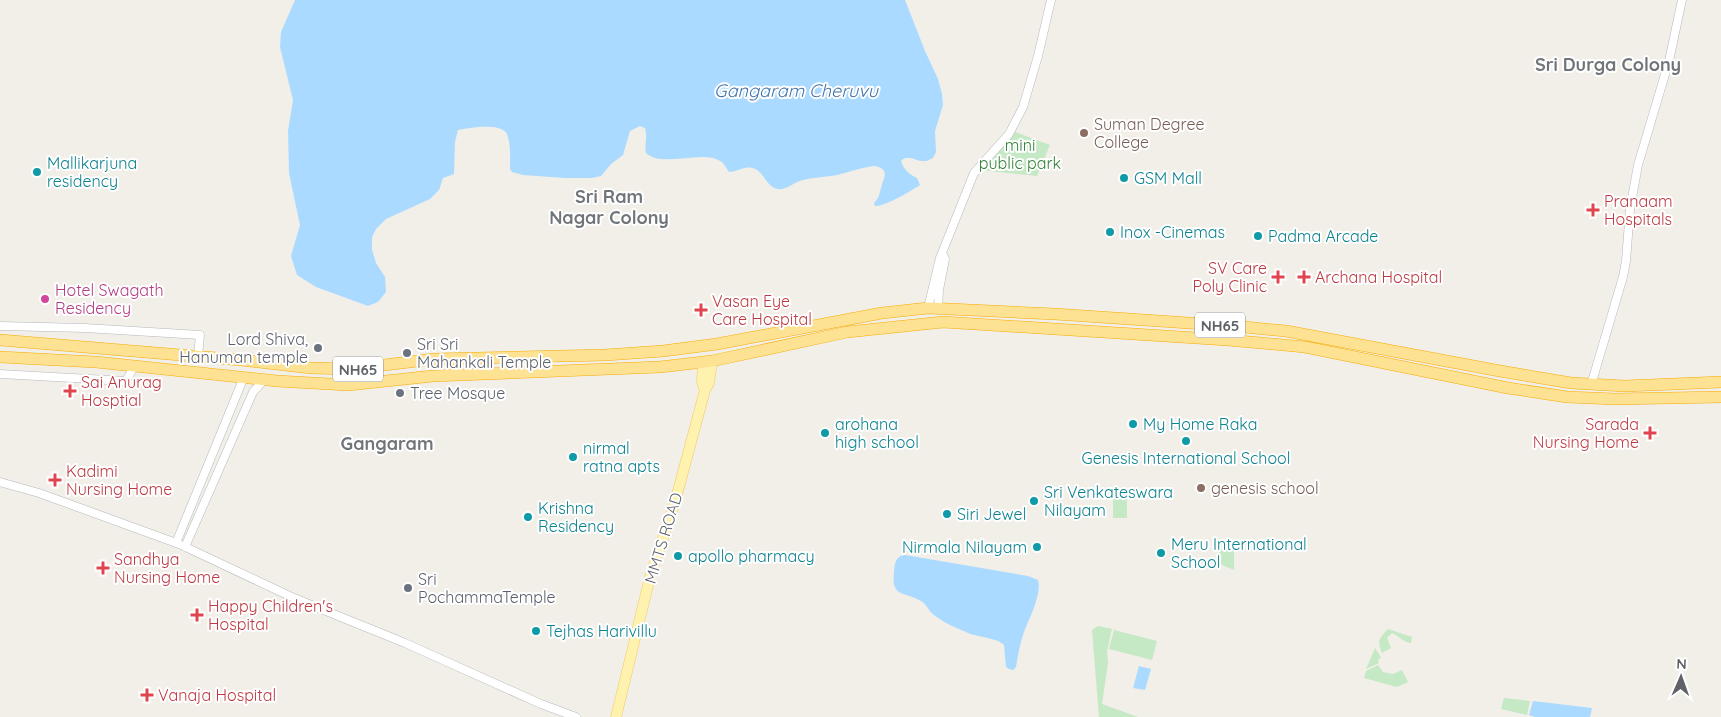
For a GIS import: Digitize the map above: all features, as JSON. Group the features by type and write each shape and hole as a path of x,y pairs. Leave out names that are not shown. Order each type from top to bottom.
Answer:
{"highway":[{"name":"NH65","path":"0,340 198,356 311,368 352,369 427,360 606,355 664,350 717,344 882,313 933,309 1055,314 1278,330 1476,367 1592,385 1660,385 1721,382"},
{"path":"829,322 832,336"},
{"name":"NH65","path":"0,357 135,366 242,382 265,379 348,386 433,376 660,368 708,362 847,332 943,322 1228,340 1305,347 1546,394 1592,398 1721,396"},
{"path":"817,324 820,338"},
{"path":"86,362 88,347"},
{"path":"1473,381 1476,367"},
{"path":"1487,384 1490,369"}],"main road":[{"name":"MMTS ROAD","path":"616,717 650,577 675,502 705,390 709,383 708,362"}],"street":[{"path":"933,309 940,258 947,238 974,173 1009,134 1023,107 1038,56 1051,0"},
{"path":"1592,385 1626,266 1630,209 1638,165 1669,61 1682,0"},
{"path":"0,326 85,328 200,335 198,356"},
{"path":"0,374 126,381 135,366"},
{"path":"185,547 253,392 265,379"},
{"path":"176,543 242,382 253,392"},
{"path":"207,468 218,472"},
{"path":"0,482 39,493 176,543 294,598 318,606 432,654 541,704 576,717"}],"green space":[{"name":"mini public park","path":"1015,132 1050,145 1037,176 979,170"},
{"path":"1113,494 1127,495 1127,518 1113,518"},
{"path":"1221,549 1234,549 1234,570 1215,562"},
{"path":"1098,626 1112,629 1107,651 1108,663 1102,704 1138,717 1099,717 1092,630"},
{"path":"1388,629 1412,637 1411,643 1392,633 1387,638 1391,648 1382,653 1380,640"},
{"path":"1114,630 1157,641 1152,660 1109,649"},
{"path":"1375,648 1381,657 1378,660 1379,663 1366,669"},
{"path":"1378,665 1383,672 1393,674 1402,670 1408,682 1397,687 1364,678 1366,671"},
{"path":"1504,698 1530,701 1527,715 1501,709"}],"water":[{"name":"Gangaram Cheruvu","path":"295,0 905,0 938,79 942,94 943,105 935,131 936,152 933,158 927,161 906,158 901,161 907,171 917,178 920,185 904,195 875,206 874,203 879,196 885,175 883,170 875,166 837,175 807,179 782,189 777,189 769,184 757,170 746,168 729,172 722,162 714,158 662,159 653,157 646,153 646,131 645,128 640,126 630,131 623,155 611,164 601,176 565,178 523,175 512,172 510,169 509,142 504,130 484,127 458,130 455,142 454,174 443,178 439,190 430,199 386,219 376,229 372,237 372,250 376,263 385,277 386,292 378,302 368,306 316,287 297,275 291,256 300,225 289,173 288,131 293,100 280,47 281,32"},
{"path":"905,555 1028,576 1038,580 1037,599 1023,636 1016,667 1013,670 1006,667 1004,645 993,639 968,633 951,625 932,613 923,602 897,590 894,580 895,563 899,557"},
{"path":"1139,666 1151,669 1145,690 1133,688"},
{"path":"1533,701 1592,708 1590,717 1535,717 1529,715"}],"place":[{"name":"Suman Degree College","path":"1084,133"},
{"name":"Mallikarjuna residency","path":"37,172"},
{"name":"GSM Mall","path":"1124,178"},
{"name":"Pranaam Hospitals","path":"1593,210"},
{"name":"Inox -Cinemas","path":"1110,232"},
{"name":"Padma Arcade","path":"1258,236"},
{"name":"SV Care Poly Clinic","path":"1278,277"},
{"name":"Archana Hospital","path":"1304,277"},
{"name":"Hotel Swagath Residency","path":"45,299"},
{"name":"Vasan Eye Care Hospital","path":"701,310"},
{"name":"Lord Shiva, Hanuman temple","path":"318,348"},
{"name":"Sri Sri Mahankali Temple","path":"407,353"},
{"name":"Sai Anurag Hosptial","path":"70,391"},
{"name":"Tree Mosque","path":"400,393"},
{"name":"My Home Raka","path":"1133,424"},
{"name":"arohana high school","path":"825,433"},
{"name":"Sarada Nursing Home","path":"1650,433"},
{"name":"Genesis International School","path":"1186,441"},
{"name":"nirmal ratna apts","path":"573,457"},
{"name":"Kadimi Nursing Home","path":"55,480"},
{"name":"genesis school","path":"1201,488"},
{"name":"Sri Venkateswara Nilayam","path":"1034,501"},
{"name":"Siri Jewel","path":"947,514"},
{"name":"Krishna Residency","path":"528,517"},
{"name":"Nirmala Nilayam","path":"1037,547"},
{"name":"Meru International School","path":"1161,553"},
{"name":"apollo pharmacy","path":"678,556"},
{"name":"Sandhya Nursing Home","path":"103,568"},
{"name":"Sri PochammaTemple","path":"408,588"},
{"name":"Happy Children's Hospital","path":"197,615"},
{"name":"Tejhas Harivillu","path":"536,631"},
{"name":"Vanaja Hospital","path":"147,695"}],"district":[{"name":"Sri Durga Colony","path":"1608,64"},
{"name":"Sri Ram Nagar Colony","path":"609,206"},
{"name":"Gangaram","path":"387,443"}]}
